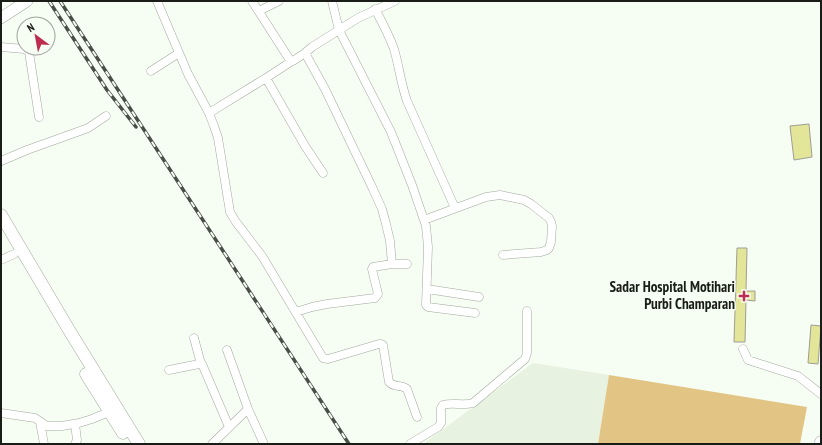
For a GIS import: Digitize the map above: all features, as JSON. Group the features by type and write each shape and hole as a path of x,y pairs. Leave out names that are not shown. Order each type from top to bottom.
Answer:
{"main road":[{"path":"1,215 139,444"},
{"path":"1,232 109,412 130,444"}],"street":[{"path":"1,18 27,1"},
{"path":"157,1 192,83 209,113 214,126 218,138 230,212 236,222 262,256 321,356 324,359 328,359 382,344 389,382 391,385 403,386 407,389 417,416"},
{"path":"252,1 292,61"},
{"path":"259,11 279,1"},
{"path":"332,1 339,30 391,132 424,220 428,237 427,290 425,304 428,306 475,313"},
{"path":"209,113 296,59 358,18 395,1"},
{"path":"375,9 394,48 401,83 407,101 455,208"},
{"path":"1,47 24,49 29,52 39,117"},
{"path":"151,71 179,53"},
{"path":"305,53 325,89 382,209 390,241 392,264"},
{"path":"266,78 305,146 323,173"},
{"path":"1,161 26,150 88,128 106,116"},
{"path":"424,220 486,197 500,194 524,200 549,218 552,226 549,248 541,252 504,256"},
{"path":"1,260 14,254"},
{"path":"296,312 327,304 375,298 378,294 373,267 392,264 407,264"},
{"path":"427,290 479,297"},
{"path":"410,444 438,427 441,423 443,405 466,404 473,402 525,359 527,354 526,311"},
{"path":"194,338 201,364 204,367 229,427"},
{"path":"743,349 748,360 798,376 821,394"},
{"path":"227,350 248,409 264,444"},
{"path":"169,370 201,364"},
{"path":"212,444 248,409"},
{"path":"1,413 35,418 47,426 62,426 92,419 109,412"},
{"path":"40,422 44,444"},
{"path":"75,424 77,440 75,444"}],"shaded area":[{"path":"533,363 609,375 598,444 423,444"},
{"path":"609,375 807,407 800,444 598,444"}],"building":[{"path":"809,124 812,157 794,160 790,126"},
{"path":"737,248 747,248 746,291 755,291 755,301 746,300 745,342 734,342"},
{"path":"811,325 821,326 818,364 808,363"}],"railway":[{"path":"49,1 107,90 136,127"},
{"path":"60,1 349,444"}],"place":[{"name":"Sadar Hospital Motihari Purbi Champaran","path":"744,296"}]}
